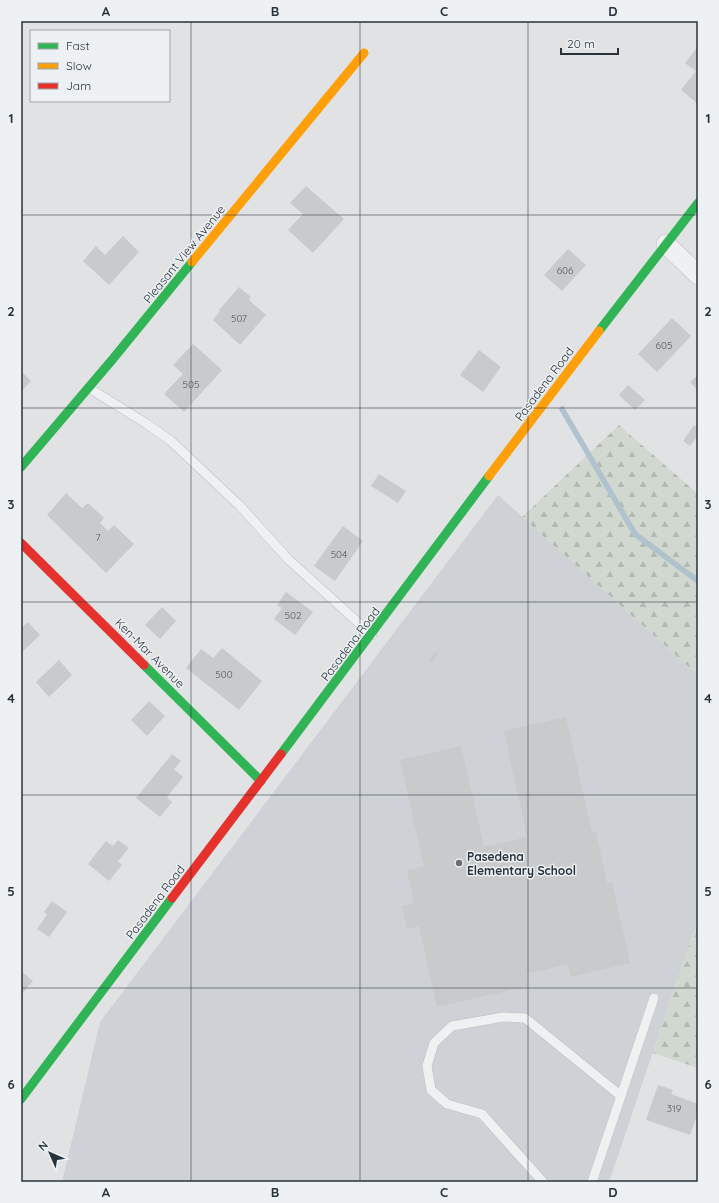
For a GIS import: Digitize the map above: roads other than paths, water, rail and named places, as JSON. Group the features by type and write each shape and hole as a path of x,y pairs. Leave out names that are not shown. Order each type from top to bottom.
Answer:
{"main road":[{"name":"Pleasant View Avenue","path":"21,467 89,388 364,54"},
{"name":"Pasadena Road","path":"21,1099 565,377 698,203"},
{"name":"Ken-Mar Avenue","path":"21,543 261,781"}],"street":[{"path":"666,244 698,275"}],"lane":[{"path":"89,388 147,424 171,441 240,506 289,560 372,635"},
{"path":"592,1182 654,998"},
{"path":"542,1182 482,1114 447,1104 431,1090 427,1066 434,1043 452,1026 503,1018 525,1018 621,1096"}],"waterway":[{"path":"562,409 635,534 698,581"}],"place":[{"name":"Pasedena Elementary School","path":"459,863"}]}
